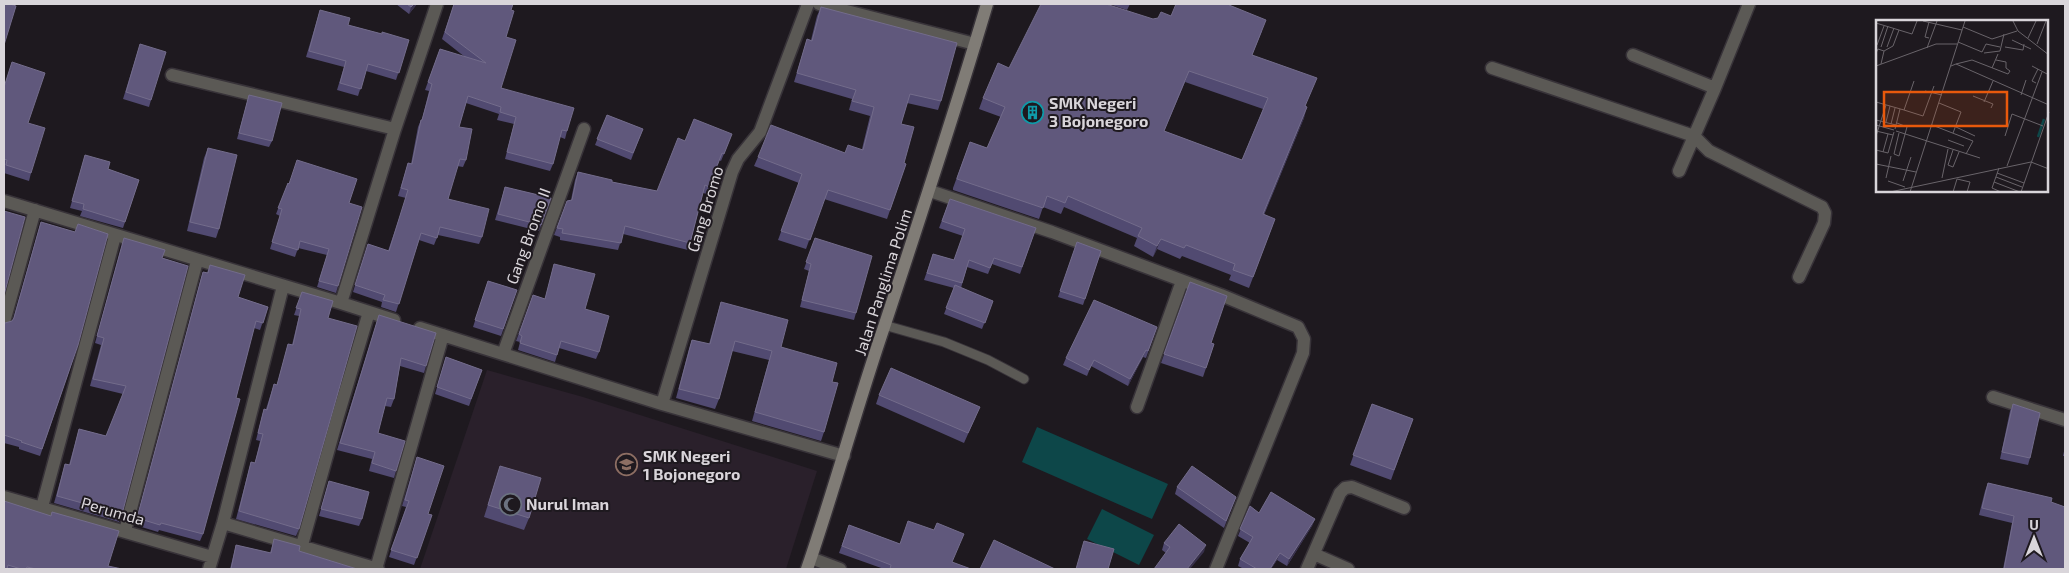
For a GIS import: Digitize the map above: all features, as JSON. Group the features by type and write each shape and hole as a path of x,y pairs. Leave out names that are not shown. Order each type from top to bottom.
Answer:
{"main road":[{"name":"Jalan Panglima Polim","path":"809,564 884,325 930,191 987,4"}],"street":[{"path":"341,303 395,129 437,4"},
{"name":"Gang Bromo","path":"662,404 732,172 738,158 760,132 808,4"},
{"path":"819,4 975,44"},
{"path":"1679,171 1716,88 1747,4"},
{"path":"1633,55 1716,88"},
{"path":"1492,68 1694,136 1709,151 1822,207 1825,213 1824,223 1799,277"},
{"path":"172,75 395,129"},
{"name":"Gang Bromo II","path":"503,354 584,128"},
{"path":"930,191 1052,232 1298,327 1304,339 1303,353 1216,569"},
{"path":"4,201 197,261 341,303 662,404 844,456"},
{"path":"4,322 35,210"},
{"path":"42,507 115,236"},
{"path":"126,531 197,261"},
{"path":"1137,407 1182,281"},
{"path":"210,563 223,523 283,286"},
{"path":"302,545 369,312"},
{"path":"223,523 302,545 377,569 443,335"},
{"path":"1993,397 2065,420"},
{"path":"1307,569 1340,493 1345,488 1352,487 1404,508"},
{"name":"Perumda","path":"4,497 126,531 210,563"},
{"path":"1314,554 1348,569"},
{"path":"809,564 840,569"}],"lane":[{"path":"884,325 944,342 988,360 1024,379"}],"shaded area":[{"name":"SMK Negeri 1 Bojonegoro","path":"487,370 583,397 817,471 786,569 420,569"}],"water":[{"path":"1037,427 1168,484 1152,519 1022,462"},
{"path":"1102,509 1154,535 1139,565 1087,539"}],"building":[{"path":"4,4 16,6 4,45"},
{"path":"454,4 513,4 511,10 514,11 506,37 516,40 501,88 574,108 567,131 562,130 553,164 507,152 516,117 500,112 501,107 468,96 459,127 472,129 466,160 460,159 448,199 489,209 482,237 440,227 437,238 421,233 399,304 383,300 385,295 355,285 368,244 389,251 408,190 401,188 408,163 412,164 421,120 432,84 428,82 440,49 486,63 445,32"},
{"path":"1041,4 1106,4 1153,19 1158,18 1161,12 1171,16 1176,4 1229,4 1266,20 1252,55 1317,78 1263,214 1275,219 1253,277 1233,270 1235,264 1186,245 1184,248 1161,239 1157,246 1138,236 1142,228 1068,196 1065,203 1047,196 1043,208 957,179 970,142 987,148 1005,107 983,98 998,63 1009,68","holes":["1189,71 1268,98 1242,160 1164,131"]},
{"path":"821,7 957,43 941,101 910,94 901,124 914,127 904,163 906,164 890,210 828,190 810,240 781,231 802,174 758,157 771,125 845,153 848,145 863,150 874,107 852,101 856,90 797,73 807,39 812,41"},
{"path":"320,10 350,18 348,25 409,40 399,73 368,64 361,89 340,83 346,61 309,51"},
{"path":"140,44 166,52 151,100 126,92"},
{"path":"12,62 45,73 28,123 45,128 31,173 6,165 7,160 4,159 4,87"},
{"path":"249,95 282,103 272,141 239,133"},
{"path":"607,115 643,129 633,153 597,139"},
{"path":"694,119 732,134 724,154 722,153 709,187 705,185 690,243 625,226 621,243 562,233 563,229 557,228 567,201 572,200 578,172 612,180 612,182 657,191 678,138 685,141"},
{"path":"208,148 237,155 219,229 190,222"},
{"path":"85,155 110,162 108,169 139,180 125,222 83,209 84,204 72,201"},
{"path":"297,160 357,179 349,203 362,207 338,286 319,281 329,249 300,241 298,250 272,242 282,209 278,208"},
{"path":"505,187 551,198 541,225 498,214"},
{"path":"950,199 1036,228 1022,267 994,258 990,268 969,260 962,283 927,273 933,254 954,260 965,229 942,221"},
{"path":"4,211 25,217 4,295"},
{"path":"41,222 75,232 78,224 108,234 78,345 42,449 4,435 4,323 12,321 14,318"},
{"path":"124,238 165,250 162,258 188,266 122,514 57,496 65,464 70,465 79,429 106,436 126,386 93,379 104,338 97,336"},
{"path":"815,238 872,256 856,313 802,300 811,264 806,262"},
{"path":"1077,242 1101,251 1085,299 1060,291"},
{"path":"554,264 595,274 585,309 609,316 599,352 561,341 557,355 520,343 522,336 519,334 533,295 545,299"},
{"path":"210,265 245,275 238,297 268,307 263,323 256,321 236,398 240,399 203,534 137,518 203,272 208,273"},
{"path":"488,281 517,290 503,329 475,320"},
{"path":"1190,282 1227,296 1211,343 1214,344 1206,368 1164,354"},
{"path":"955,285 993,301 985,323 946,308"},
{"path":"302,292 333,301 328,318 357,326 299,529 239,511 251,462 255,463 263,434 258,433 264,409 267,410 274,384 277,385 288,344 293,345 301,309 296,308"},
{"path":"1094,300 1157,327 1148,351 1146,350 1130,379 1094,360 1089,370 1066,358"},
{"path":"721,302 788,320 781,347 837,363 832,382 838,383 824,432 755,412 772,351 735,341 719,399 679,389 692,340 710,344"},
{"path":"379,315 436,333 426,366 401,358 394,399 387,398 378,433 405,441 396,471 372,463 375,452 340,443"},
{"path":"446,357 482,370 471,399 437,387"},
{"path":"891,368 980,407 968,433 879,395"},
{"path":"1372,404 1413,419 1394,470 1353,455"},
{"path":"2013,404 2040,413 2030,458 2002,452"},
{"path":"417,457 444,466 428,514 432,515 417,558 391,550 409,501 405,500"},
{"name":"Nurul Iman","path":"500,466 541,478 529,518 488,505"},
{"path":"1192,466 1236,497 1226,521 1177,487"},
{"path":"329,481 369,492 362,519 321,509"},
{"path":"1988,483 2052,498 2051,502 2065,507 2065,569 2004,569 2014,516 1982,508"},
{"path":"1271,492 1315,519 1289,559 1280,553 1270,569 1257,569 1240,559 1253,537 1240,529 1250,506 1259,513"},
{"path":"4,501 51,516 52,512 119,531 108,566 122,569 36,569 27,567 26,569 21,569 8,565 7,569 4,569"},
{"path":"908,521 934,530 937,523 964,534 952,562 971,569 890,569 891,565 842,546 849,525 900,544"},
{"path":"1179,524 1206,545 1187,569 1154,569 1170,547 1164,543"},
{"path":"274,539 300,546 299,551 357,569 231,569 236,545 271,553"},
{"path":"994,540 1055,569 980,569"},
{"path":"1084,541 1114,549 1108,569 1076,569"}],"place":[{"name":"SMK Negeri 3 Bojonegoro","path":"1033,112"},
{"name":"SMK Negeri 1 Bojonegoro","path":"627,465"},
{"name":"Nurul Iman","path":"510,504"}]}
